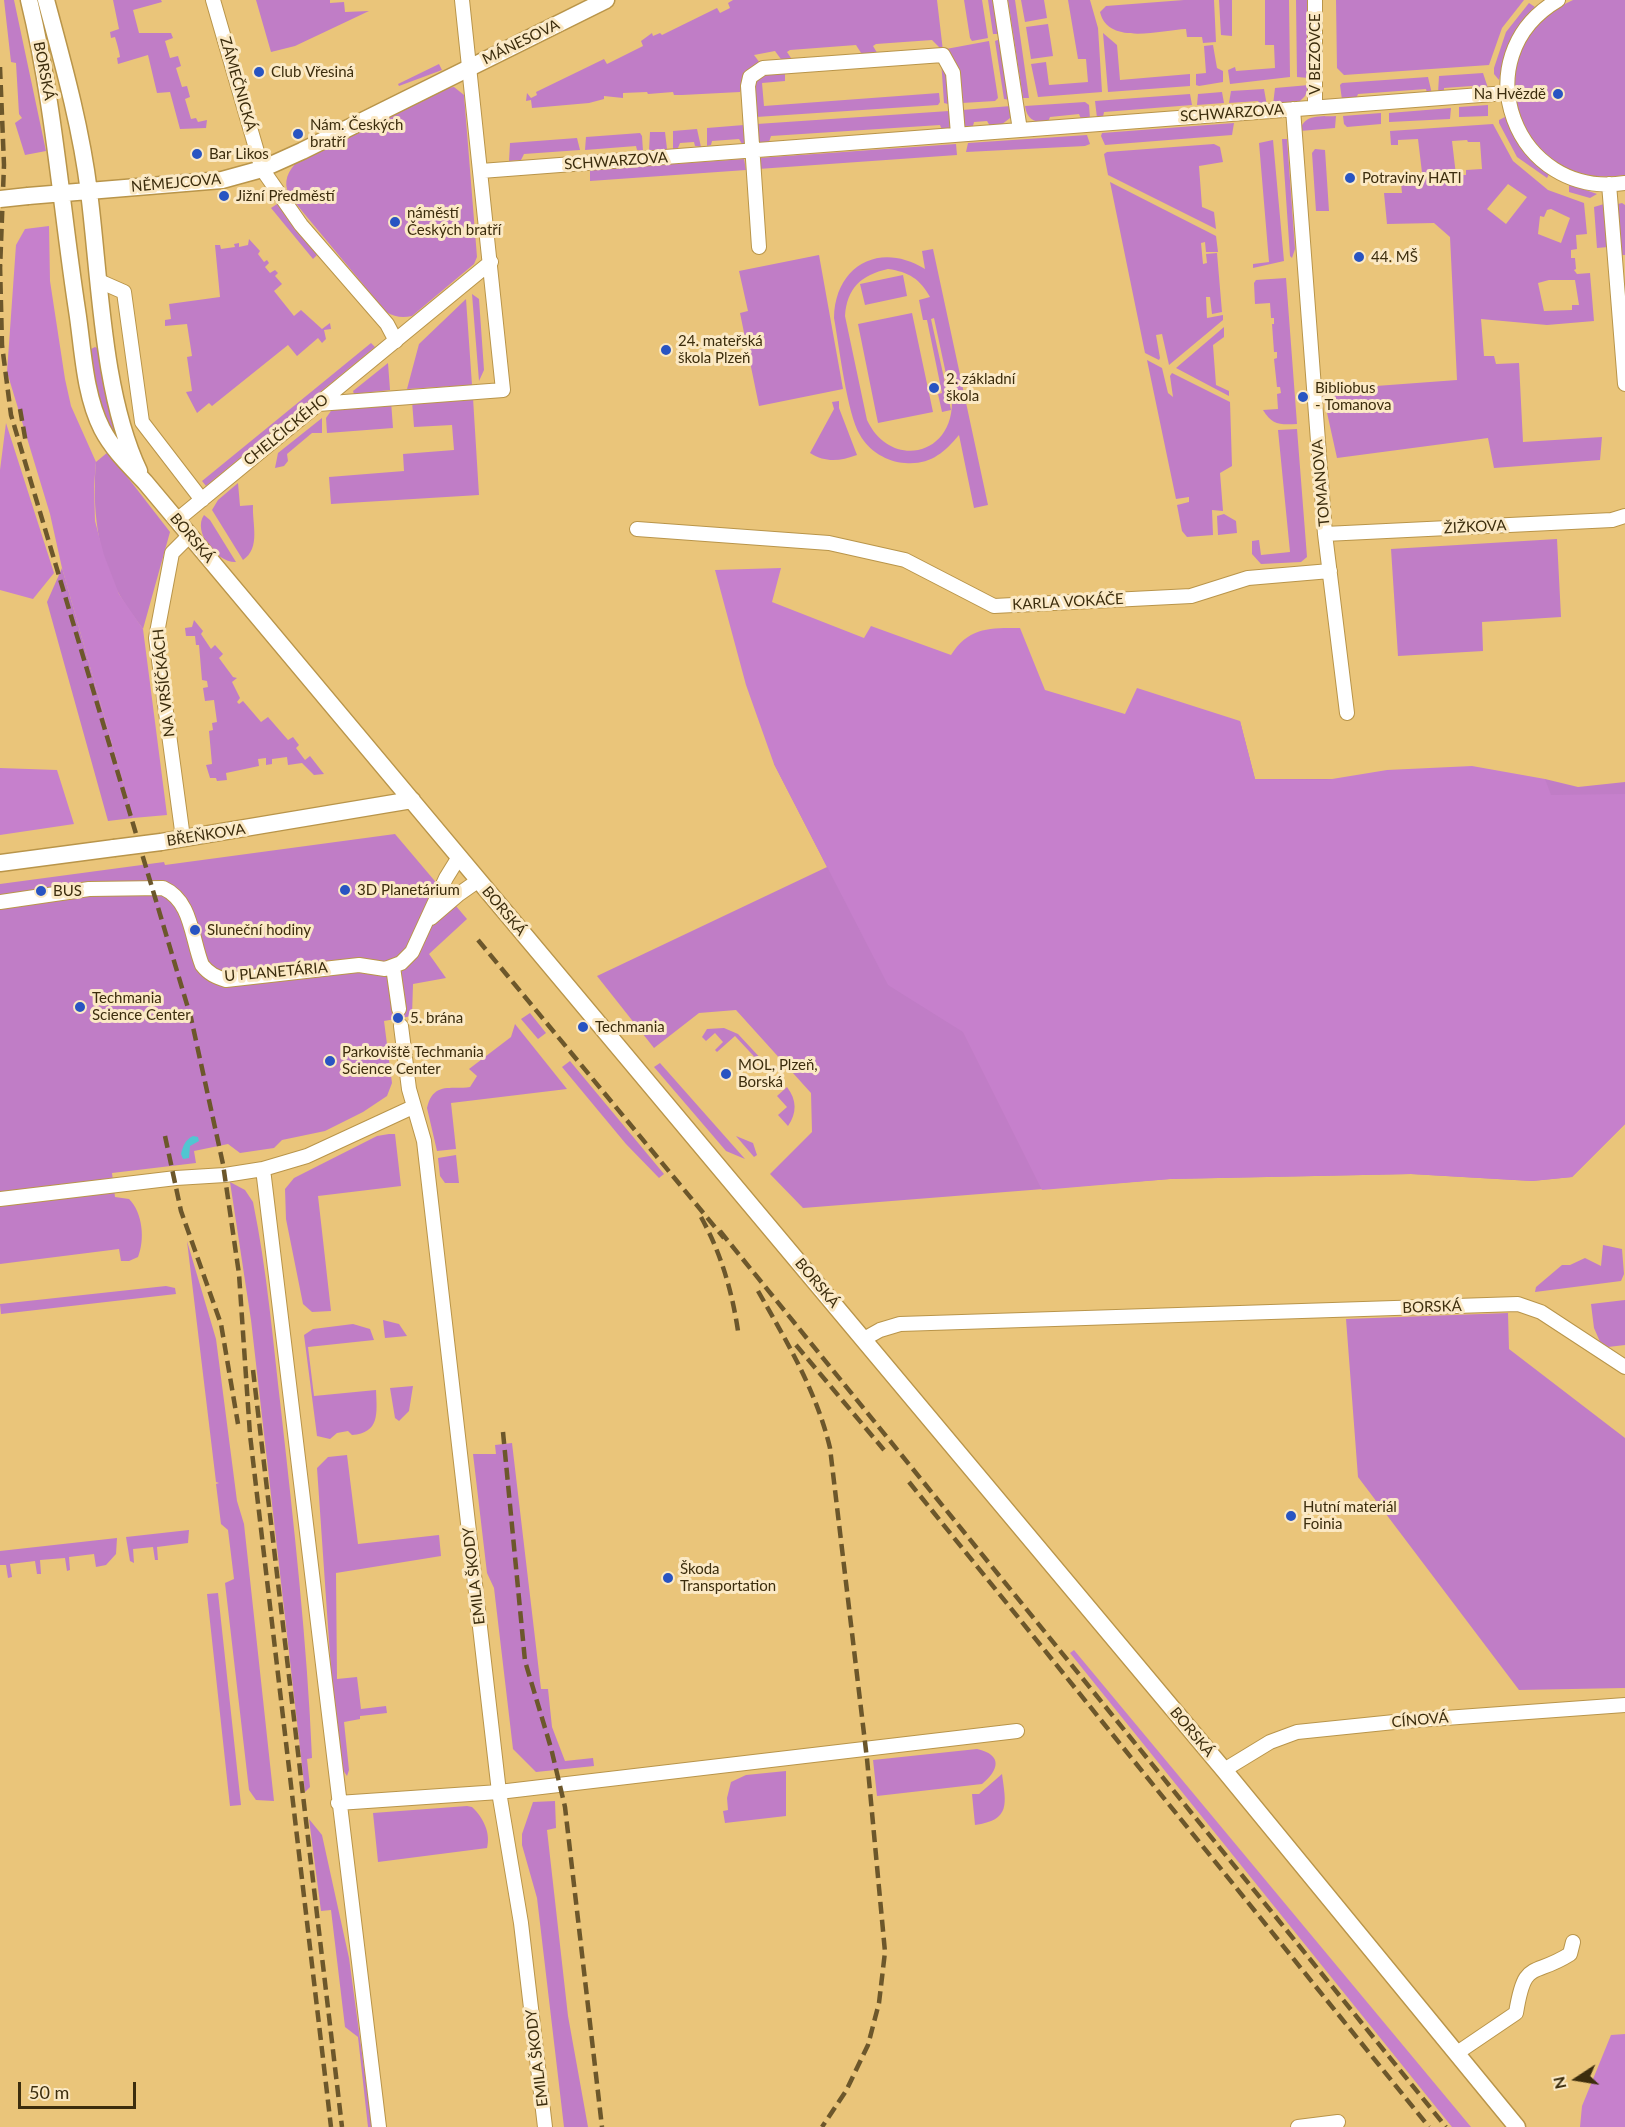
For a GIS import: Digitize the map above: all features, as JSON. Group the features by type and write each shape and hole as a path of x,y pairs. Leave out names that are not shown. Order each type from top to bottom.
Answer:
{"street":[{"name":"BORSKÁ","path":"29,0 51,102 92,402 101,428 115,451 145,482 864,1339 1224,1770 1517,2127"},
{"name":"BORSKÁ","path":"46,0 80,135 89,190 99,281 122,426 145,482"},
{"name":"ZÁMEČNICKÁ","path":"213,0 262,169"},
{"path":"318,404 503,390 462,0"},
{"name":"MÁNESOVA","path":"469,67 606,0"},
{"path":"1000,0 1020,130"},
{"name":"V BEZOVCE","path":"1315,107 1316,0"},
{"path":"1556,0 1534,18 1518,40 1509,66 1507,93 1516,128 1540,160 1570,178 1592,184 1625,183"},
{"path":"759,247 748,86 750,77 763,68 943,55 953,73 958,134"},
{"path":"469,67 262,169 301,225 387,324 396,341 490,262"},
{"name":"SCHWARZOVA","path":"481,171 1507,93"},
{"name":"TOMANOVA","path":"1293,109 1325,534 1347,713"},
{"name":"NĚMEJCOVA","path":"0,199 222,180 262,169"},
{"path":"1609,184 1625,384"},
{"path":"99,281 124,292 142,422 202,500"},
{"name":"CHELČICKÉHO","path":"177,520 396,341"},
{"name":"ŽIŽKOVA","path":"1325,534 1612,520 1625,516"},
{"name":"KARLA VOKÁČE","path":"637,529 829,543 862,550 905,560 994,606 1191,596 1248,578 1330,570"},
{"name":"NA VRŠÍČKÁCH","path":"183,838 156,638 172,554 189,536"},
{"name":"BŘEŇKOVA","path":"0,863 161,842 412,800"},
{"path":"399,1009 393,967 412,952 446,878 459,857"},
{"path":"425,924 452,898 479,880"},
{"name":"U PLANETÁRIA","path":"0,902 88,889 163,888 174,893 184,906 202,965 217,977 226,980 359,964 385,969 393,967"},
{"name":"EMILA ŠKODY","path":"401,1026 413,1107 425,1151 499,1792 521,1923 546,2127"},
{"path":"0,1199 263,1169 307,1156 413,1107"},
{"path":"263,1169 379,2127"},
{"name":"BORSKÁ","path":"864,1339 880,1330 900,1324 1518,1304 1541,1312 1625,1367"},
{"name":"CÍNOVÁ","path":"1224,1770 1270,1742 1297,1732 1426,1719 1625,1705"},
{"path":"338,1803 499,1792 1017,1731"},
{"path":"1457,2054 1516,2013 1521,1986 1527,1974 1535,1968 1570,1954 1573,1942"},
{"path":"1298,2127 1338,2122"}],"shaded area":[{"path":"4,0 14,0 46,151 25,155 15,123 22,118 19,114 16,63 11,62"},
{"path":"113,0 161,0 162,2 133,10 139,33 171,33 173,38 165,41 170,58 178,56 181,66 176,68 182,87 187,86 190,97 185,99 191,119 196,118 198,122 207,120 206,128 180,129 170,92 157,93 148,55 118,64 119,49 115,37 111,38 110,32 119,29"},
{"path":"256,0 330,0 330,3 344,2 345,12 369,11 295,46 271,52"},
{"path":"733,0 937,0 943,51 932,40 876,44 873,46 879,56 863,56 856,45 790,50 787,52 793,61 783,62 775,51 754,55 760,63 745,71 740,92 682,95 674,95 673,92 623,93 623,98 604,96 604,99 589,103 532,108 531,100 526,101 527,93 531,98 537,95 536,92 604,59 607,64 643,46 641,41 652,33 653,36 660,33 662,35 717,8 720,13 730,8 728,3"},
{"path":"964,0 982,0 988,38 972,41 970,38"},
{"path":"988,0 993,0 999,34 993,34"},
{"path":"1008,0 1015,0 1029,98 1023,98"},
{"path":"1021,0 1044,0 1047,18 1025,22"},
{"path":"1068,0 1090,0 1098,28 1102,92 1038,97 1031,64 1046,62 1049,85 1088,82 1086,59 1078,59"},
{"path":"1214,0 1216,42 1203,43 1202,37 1187,37 1186,29 1137,34 1124,33 1105,23 1100,12 1106,6"},
{"path":"1219,0 1232,0 1232,36 1221,35"},
{"path":"1265,0 1289,0 1290,77 1230,84 1228,70 1235,67 1236,71 1275,68 1274,45 1265,45"},
{"path":"1296,0 1308,0 1309,78 1297,77"},
{"path":"1336,0 1524,0 1502,28 1489,65 1344,75 1337,68"},
{"name":"Na Hvězdě","path":"1573,0 1625,0 1625,175 1587,175 1556,162 1533,140 1519,112 1515,80 1522,49 1541,21"},
{"path":"1529,3 1535,7 1510,43 1499,80 1494,74 1494,68 1506,32"},
{"path":"1048,24 1053,56 1031,59 1026,27"},
{"path":"1103,33 1117,45 1120,80 1190,74 1190,86 1108,92"},
{"path":"1000,39 1010,100 1004,99 995,41"},
{"path":"989,41 998,98 995,101 962,103 946,49"},
{"path":"1213,45 1217,68 1223,71 1223,82 1196,85 1196,74 1206,73 1204,46"},
{"path":"941,60 947,68 948,104 944,103"},
{"path":"439,64 442,70 399,86 398,84"},
{"path":"785,71 785,81 762,83 764,106 939,93 940,102 938,105 756,117 753,79 756,76"},
{"path":"1483,73 1488,88 1473,90 1472,86 1444,88 1444,91 1438,93 1439,76"},
{"path":"1428,77 1432,94 1427,93 1426,89 1358,94 1356,99 1342,100 1340,85 1342,83"},
{"path":"1309,85 1305,96 1299,102 1273,105 1275,88"},
{"path":"454,87 464,95 477,257 474,264 412,316 396,316 386,312 292,199 286,186 287,177 295,164 446,88"},
{"path":"1264,89 1267,106 1261,106 1258,101 1229,103 1231,91"},
{"path":"1222,92 1224,103 1197,105 1198,94"},
{"path":"1190,94 1192,105 1104,112 1103,117 1097,118 1095,101"},
{"path":"1085,102 1089,105 1090,119 1081,119 1079,114 1050,117 1048,122 1039,122 1032,120 1025,106"},
{"path":"1488,105 1488,116 1459,117 1459,107"},
{"path":"1011,106 1010,118 1001,125 990,126 987,121 974,122 973,126 964,128 962,110"},
{"path":"1451,108 1450,119 1389,122 1389,113"},
{"path":"949,111 950,129 942,130 940,125 771,136 769,142 756,143 757,124"},
{"path":"1381,113 1381,124 1347,127 1344,124 1343,116"},
{"path":"1319,116 1336,116 1335,128 1300,131 1305,121 1309,119"},
{"path":"1505,117 1521,147 1549,174 1547,178 1517,157 1499,123 1499,120"},
{"path":"1234,123 1232,135 1105,145 1101,136 1102,133"},
{"path":"1493,124 1513,161 1548,190 1584,203 1587,234 1576,235 1577,249 1571,250 1571,258 1575,258 1576,269 1574,270 1577,274 1590,273 1594,321 1547,325 1481,319 1484,356 1494,356 1496,364 1519,363 1523,442 1602,437 1600,460 1494,468 1488,438 1337,458 1322,390 1457,380 1450,237 1434,223 1387,224 1384,193 1402,193 1401,183 1423,181 1418,139 1398,140 1398,145 1391,145 1390,131","holes":["1452,141 1480,142 1482,169 1466,170 1466,175 1456,175","1508,184 1527,197 1506,224 1487,209","1551,209 1570,218 1561,243 1538,234 1540,216 1544,217 1547,210","1549,280 1575,280 1579,305 1572,305 1572,310 1544,311 1538,283"]},
{"path":"744,125 747,143 742,144 739,139 712,141 711,145 707,146 707,128"},
{"path":"697,129 701,147 695,146 694,142 680,143 678,148 673,149 673,131"},
{"path":"650,132 665,132 667,149 649,151"},
{"path":"640,133 643,151 637,150 636,146 585,150 586,137"},
{"path":"1087,135 1090,144 1085,146 966,152 968,143"},
{"path":"577,138 580,150 524,154 521,160 509,161 510,143"},
{"path":"1282,139 1287,139 1295,249 1292,258 1290,256"},
{"path":"1273,140 1284,261 1253,268 1253,264 1269,262 1259,143"},
{"path":"956,144 957,155 758,169 758,158"},
{"path":"1214,144 1220,147 1223,162 1199,166 1202,207 1214,212 1216,229 1108,175 1104,154 1107,152"},
{"path":"1315,149 1325,150 1329,211 1316,211 1312,153"},
{"path":"744,159 746,170 590,181 590,170"},
{"path":"1110,182 1216,236 1218,252 1206,252 1205,242 1201,243 1203,264 1207,263 1206,254 1217,253 1222,312 1212,314 1210,297 1206,297 1207,318 1223,315 1223,320 1169,365 1162,334 1156,335 1159,360 1145,353"},
{"path":"1569,184 1597,194 1590,198 1569,192"},
{"path":"277,204 318,254 313,259 271,208"},
{"path":"1604,204 1608,247 1597,248 1594,207"},
{"path":"1618,204 1625,205 1625,255 1622,255"},
{"path":"49,226 50,281 65,379 71,406 96,462 95,521 104,555 119,594 143,629 167,815 133,818 62,568 50,514 7,372 16,245 25,229"},
{"path":"249,239 260,251 258,254 264,262 267,260 269,263 265,267 270,273 275,270 278,273 275,276 282,284 274,291 294,316 301,310 322,329 330,323 331,329 324,330 326,339 322,343 318,338 297,356 288,345 212,406 209,403 197,413 186,392 192,391 187,357 192,356 187,324 165,326 165,320 171,319 169,304 220,297 215,245 220,245 221,249 235,247 234,244 239,243 239,247 248,245"},
{"path":"933,249 988,505 974,508 959,435 942,452 929,460 914,463 898,462 885,458 868,446 855,425 851,412 834,318 836,300 842,284 851,272 863,263 877,258 892,257 925,269 922,251","holes":["888,269 902,272 918,281 930,297 919,300 923,320 927,320 942,393 938,394 942,412 951,410 949,421 942,435 931,445 918,450 904,450 890,446 877,436 867,420 845,316 852,290 863,279","934,318 952,402 951,410 931,319"]},
{"path":"819,255 843,389 759,406 740,313 748,311 739,271"},
{"path":"903,275 907,296 865,305 860,284"},
{"path":"1286,278 1297,424 1277,423 1270,419 1263,410 1278,409 1277,394 1281,393 1280,387 1277,387 1274,359 1277,358 1277,352 1274,352 1272,324 1274,324 1274,318 1271,318 1270,303 1255,304 1254,283 1256,280"},
{"path":"472,294 479,299 484,370 479,381"},
{"path":"466,299 472,385 407,389 419,344"},
{"path":"912,313 933,412 878,423 858,324"},
{"path":"1224,327 1224,337 1213,345 1216,385 1229,391 1229,396 1176,368"},
{"path":"371,343 375,347 206,486 202,481"},
{"path":"95,347 122,443 105,425 98,398 91,349"},
{"path":"1147,360 1162,368 1168,393 1173,397 1170,376 1172,373 1230,402 1232,466 1220,473 1223,511 1212,510 1213,535 1187,537 1182,531 1177,505 1189,502 1189,497 1176,499"},
{"path":"388,363 390,390 354,394 353,391"},
{"path":"473,398 479,495 331,504 329,477 404,471 403,454 454,450 452,425 414,427 412,401"},
{"path":"391,401 393,428 327,433 326,418 333,408"},
{"path":"839,401 839,408 857,455 839,460 827,460 810,453 834,409 832,402"},
{"path":"322,418 322,433 312,433 287,454 288,461 284,466 275,468 278,453"},
{"path":"6,423 54,573 33,599 0,590 0,470"},
{"path":"1297,429 1307,557 1301,562 1261,564 1252,554 1252,541 1259,540 1261,555 1290,552 1278,430"},
{"path":"108,452 170,532 143,629 119,594 101,547 95,496 96,462"},
{"path":"238,483 240,506 253,505 254,542 249,555 243,560 212,510 218,500"},
{"path":"1224,514 1236,521 1237,533 1218,535 1217,516"},
{"path":"204,515 210,520 236,562 221,557 208,545 201,530"},
{"path":"1557,539 1561,617 1482,622 1483,651 1398,656 1391,549"},
{"path":"62,568 133,818 108,821 47,602"},
{"path":"781,568 772,602 864,638 871,626 951,655 965,639 973,634 989,629 1020,628 1045,690 1125,714 1137,688 1240,721 1255,779 1326,780 1387,770 1472,766 1545,779 1551,795 1625,794 1625,1124 1572,1177 1532,1181 1411,1174 1170,1179 1042,1190 963,1032 888,985 774,764 746,685 715,570"},
{"path":"194,620 203,631 201,634 211,649 215,645 223,654 219,658 233,677 237,678 232,682 240,698 237,702 239,704 243,701 261,722 268,717 288,740 293,737 299,745 296,748 305,760 310,756 324,774 314,775 302,763 288,765 287,757 272,759 272,764 266,765 266,758 258,759 259,766 226,773 227,780 217,781 216,778 210,778 206,765 212,764 209,731 213,730 212,723 217,722 214,700 205,701 203,688 208,687 207,681 202,680 199,645 196,645 195,636 186,636 185,628 192,627"},
{"path":"1240,721 1255,779 1545,779 1578,787 1625,782 1625,1124 1572,1177 1532,1181 1411,1174 1170,1179 803,1208 770,1174 812,1132 811,1093 736,1010 699,1013 654,1048 597,976 827,867 774,764"},
{"path":"0,768 57,770 74,824 0,835"},
{"name":"Techmania Science Center","path":"395,834 467,919 429,954 446,978 413,984 412,1016 384,1021 392,1083 387,1096 363,1112 325,1131 282,1140 274,1148 240,1153 228,1144 194,1151 196,1163 112,1173 115,1197 129,1199 140,1219 142,1243 138,1257 129,1261 121,1261 119,1249 0,1264 0,884 164,862 165,865"},
{"path":"530,1013 546,1033 538,1039 521,1019"},
{"path":"515,1024 567,1089 451,1103 456,1149 437,1151 427,1108 430,1099 438,1090 444,1088 470,1087 477,1076 469,1069 511,1037"},
{"path":"724,1028 738,1034 765,1063 762,1065 735,1036 717,1052 715,1050 723,1042 715,1033 706,1041 702,1037 707,1029"},
{"path":"570,1061 664,1174 659,1178 626,1144 562,1067"},
{"path":"660,1063 745,1159 726,1151 654,1067"},
{"path":"787,1087 795,1106 788,1126 778,1115 787,1107 777,1096"},
{"path":"395,1134 401,1186 318,1196 331,1311 312,1312 303,1304 286,1219 285,1189 294,1178 377,1136"},
{"path":"736,1136 753,1143 757,1155 754,1157"},
{"path":"456,1155 459,1183 445,1183 440,1176 438,1158"},
{"path":"230,1182 245,1190 253,1202 269,1306 307,1671 312,1758 307,1759 310,1787 305,1792 251,1320"},
{"path":"187,1241 216,1339 237,1501 244,1524 274,1801 256,1800 249,1790 225,1583 234,1579 228,1530 221,1524 216,1484 219,1483 216,1482"},
{"path":"1603,1245 1622,1249 1624,1274 1621,1281 1535,1292 1536,1287 1562,1265 1570,1265 1585,1258 1601,1266"},
{"path":"166,1286 175,1288 176,1294 1,1314 0,1304"},
{"path":"1625,1300 1625,1345 1608,1347 1601,1344 1594,1328 1591,1304"},
{"path":"1508,1313 1509,1349 1625,1438 1625,1688 1519,1690 1358,1477 1346,1319"},
{"path":"383,1320 399,1324 407,1336 385,1338"},
{"path":"353,1324 370,1329 374,1340 308,1347 314,1396 376,1390 375,1420 368,1430 361,1433 352,1435 348,1431 337,1433 330,1439 317,1436 304,1335 313,1329"},
{"path":"413,1386 409,1411 399,1421 395,1418 390,1388"},
{"path":"512,1443 541,1689 548,1689 552,1727 565,1761 593,1758 594,1766 536,1772 513,1749 494,1588 487,1573 473,1454 496,1454 495,1445"},
{"path":"347,1455 358,1544 439,1535 441,1556 336,1573 337,1679 357,1677 361,1709 386,1706 387,1713 360,1716 360,1719 344,1722 349,1770 347,1776 343,1770 335,1728 317,1468 328,1457"},
{"path":"189,1530 188,1543 157,1547 158,1560 155,1560 153,1547 133,1549 134,1563 130,1561 126,1537"},
{"path":"117,1538 116,1554 106,1565 96,1567 94,1554 69,1557 70,1570 67,1571 65,1558 40,1560 41,1574 37,1574 35,1561 10,1564 12,1577 8,1578 6,1565 0,1565 0,1551"},
{"path":"218,1593 241,1805 230,1806 207,1594"},
{"path":"1074,1650 1471,2127 1452,2127 1070,1653"},
{"path":"977,1749 991,1755 996,1764 992,1774 982,1784 877,1796 873,1760"},
{"path":"786,1771 786,1816 725,1823 723,1811 728,1810 727,1798 731,1782 746,1775"},
{"path":"1002,1774 1005,1794 1004,1809 995,1819 975,1825 972,1794 979,1794"},
{"path":"555,1801 556,1828 547,1830 568,2016 588,2127 564,2127 537,1898 522,1845 522,1834 533,1802"},
{"path":"472,1807 483,1820 488,1837 487,1848 378,1862 373,1813"},
{"path":"309,1819 322,1835 349,1958 372,2127 368,2127 358,2037 345,2027 331,1910 321,1911"},
{"path":"1625,2034 1625,2127 1580,2127 1582,2106 1611,2035"}],"water":[{"path":"193,1136 198,1137 199,1141 190,1146 189,1158 183,1159 181,1154 184,1146"}],"railway":[{"path":"0,67 4,165 0,270"},
{"path":"0,264 2,345 11,415 191,1018 223,1164 239,1274 250,1435 331,2127"},
{"path":"20,409 26,443"},
{"path":"478,940 724,1238"},
{"path":"165,1136 181,1211 221,1324 238,1424"},
{"path":"701,1217 725,1272 738,1331"},
{"path":"720,1231 1446,2127"},
{"path":"758,1291 809,1386 830,1448 867,1759 885,1952 879,2003 868,2045 846,2091 822,2127"},
{"path":"796,1345 884,1450"},
{"path":"253,1370 342,2127"},
{"path":"503,1432 525,1661 551,1748 565,1807 602,2127"},
{"path":"909,1482 1429,2127"}],"place":[{"name":"Club Vřesiná","path":"259,72"},
{"name":"Na Hvězdě","path":"1558,94"},
{"name":"Nám. Českých bratří","path":"298,134"},
{"name":"Bar Likos","path":"197,154"},
{"name":"Potraviny HATI","path":"1350,178"},
{"name":"Jižní Předměstí","path":"224,196"},
{"name":"náměstí Českých bratří","path":"395,222"},
{"name":"44. MŠ","path":"1359,257"},
{"name":"24. mateřská škola Plzeň","path":"666,350"},
{"name":"2. základní škola","path":"934,388"},
{"name":"Bibliobus - Tomanova","path":"1303,397"},
{"name":"3D Planetárium","path":"345,890"},
{"name":"BUS","path":"41,891"},
{"name":"Sluneční hodiny","path":"195,930"},
{"name":"Techmania Science Center","path":"80,1007"},
{"name":"5. brána","path":"398,1018"},
{"name":"Techmania","path":"583,1027"},
{"name":"Parkoviště Techmania Science Center","path":"330,1061"},
{"name":"MOL, Plzeň, Borská","path":"726,1074"},
{"name":"Hutní materiál Foinia","path":"1291,1516"},
{"name":"Škoda Transportation","path":"668,1578"}]}
